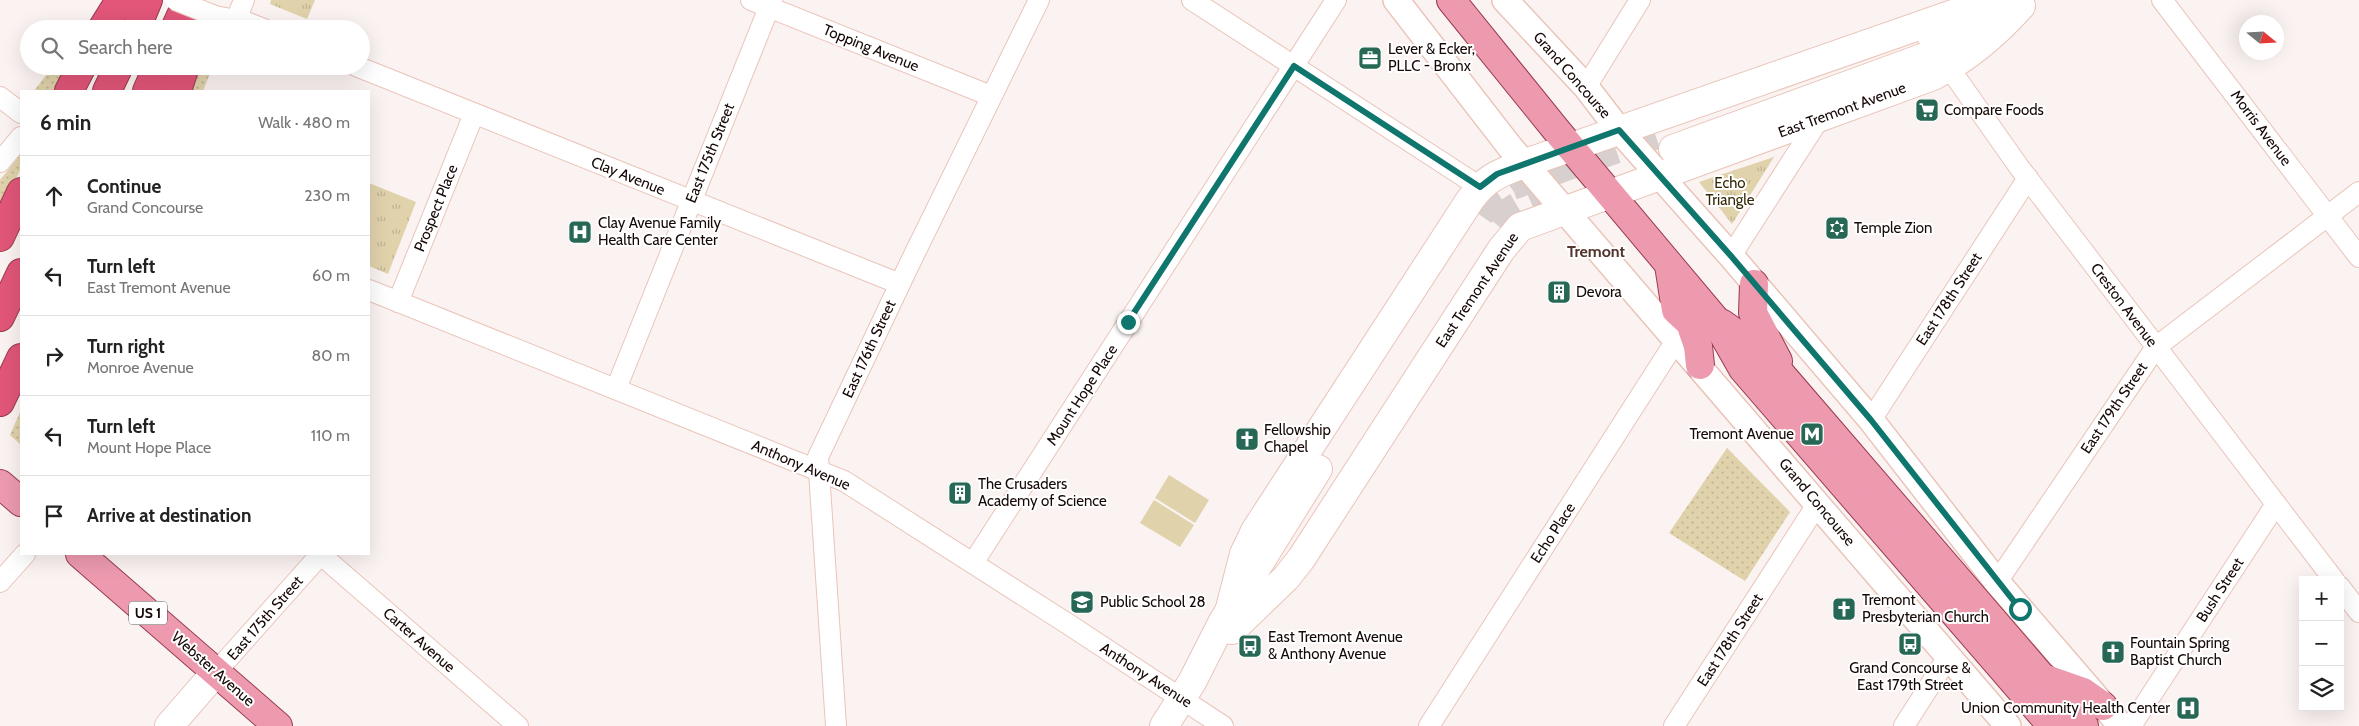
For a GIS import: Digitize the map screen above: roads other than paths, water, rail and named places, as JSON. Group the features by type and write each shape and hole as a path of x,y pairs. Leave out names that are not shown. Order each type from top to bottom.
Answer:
{"highway":[{"path":"108,20 120,0"},
{"path":"140,20 148,0"},
{"path":"179,20 188,0"},
{"path":"70,90 77,75"},
{"path":"108,90 115,75"},
{"path":"147,90 154,75"},
{"path":"177,90 182,75"},
{"path":"0,237 20,194"},
{"path":"0,317 20,275"},
{"path":"0,402 20,360"}],"main road":[{"name":"Grand Concourse","path":"1451,0 1557,132 1612,194 1714,318 1743,369 2052,726"},
{"name":"East Tremont Avenue","path":"1666,141 1824,95 1925,57 1993,0"},
{"name":"East Tremont Avenue","path":"1230,621 1286,578 1301,559 1506,242 1526,224 1612,194 1658,175 1819,119 1937,45 2026,3"},
{"name":"East Tremont Avenue","path":"1230,621 1244,554 1255,531 1480,187 1497,174 1619,130 1937,45"},
{"name":"East Tremont Avenue","path":"1164,726 1488,219"},
{"path":"1669,265 1676,310 1690,323 1698,346 1700,365"},
{"path":"1754,284 1753,313 1792,386"},
{"name":"Grand Concourse","path":"1714,318 1762,352 2084,726"},
{"path":"0,484 20,501"},
{"name":"Webster Avenue","path":"81,555 278,726"},
{"name":"East 175th Street","path":"169,726 216,672"},
{"path":"2041,677 2082,692 2103,706"}],"street":[{"path":"174,0 206,15 236,20 244,0"},
{"name":"East 176th Street","path":"836,726 818,457 1039,0"},
{"path":"1192,0 1480,187"},
{"name":"Mount Hope Place","path":"973,563 1336,0"},
{"name":"Grand Concourse","path":"1396,0 1510,147 1526,163 1700,365 2008,726"},
{"name":"Grand Concourse","path":"1505,0 1586,87 1619,130 1731,256 1871,420 1997,582 2121,726"},
{"path":"1586,87 1640,0"},
{"name":"Morris Avenue","path":"2162,0 2359,257"},
{"name":"Topping Avenue","path":"764,2 992,96"},
{"name":"East 175th Street","path":"616,389 691,201 764,2"},
{"name":"Creston Avenue","path":"1937,45 2028,178 2331,576"},
{"name":"Clay Avenue","path":"370,72 900,284"},
{"path":"0,97 20,112"},
{"name":"Prospect Place","path":"398,302 474,114"},
{"path":"1731,256 1819,119"},
{"path":"0,162 20,138"},
{"name":"East 178th Street","path":"1871,420 2028,178"},
{"name":"East 179th Street","path":"1997,582 2156,347 2359,192"},
{"name":"Anthony Avenue","path":"370,290 848,483 973,563 1187,690 1222,726"},
{"name":"Echo Place","path":"1429,726 1677,339"},
{"name":"East 178th Street","path":"1674,726 1818,503"},
{"name":"Bush Street","path":"2131,726 2276,504"},
{"path":"0,582 23,555"},
{"name":"East 175th Street","path":"216,672 320,555"},
{"name":"Carter Avenue","path":"322,555 518,726"},
{"path":"2344,593 2359,612"},
{"path":"1904,726 1948,657"}],"tunnel":[{"path":"1480,215 1489,202 1512,186 1660,134"},
{"path":"1496,224 1516,207 1557,189"}],"place":[{"name":"Lever & Ecker, PLLC - Bronx","path":"1370,58"},
{"name":"Compare Foods","path":"1927,110"},
{"name":"Temple Zion","path":"1837,228"},
{"name":"Clay Avenue Family Health Care Center","path":"580,232"},
{"name":"Devora","path":"1559,292"},
{"name":"Tremont Avenue","path":"1812,434"},
{"name":"Fellowship Chapel","path":"1247,439"},
{"name":"The Crusaders Academy of Science","path":"960,493"},
{"name":"Public School 28","path":"1082,602"},
{"name":"Tremont Presbyterian Church","path":"1844,609"},
{"name":"Grand Concourse & East 179th Street","path":"1910,644"},
{"name":"East Tremont Avenue & Anthony Avenue","path":"1250,646"},
{"name":"Fountain Spring Baptist Church","path":"2113,652"},
{"name":"Union Community Health Center","path":"2188,708"}],"district":[{"name":"Tremont","path":"1596,251"}],"park label":[{"name":"Echo Triangle","path":"1730,192"}]}
